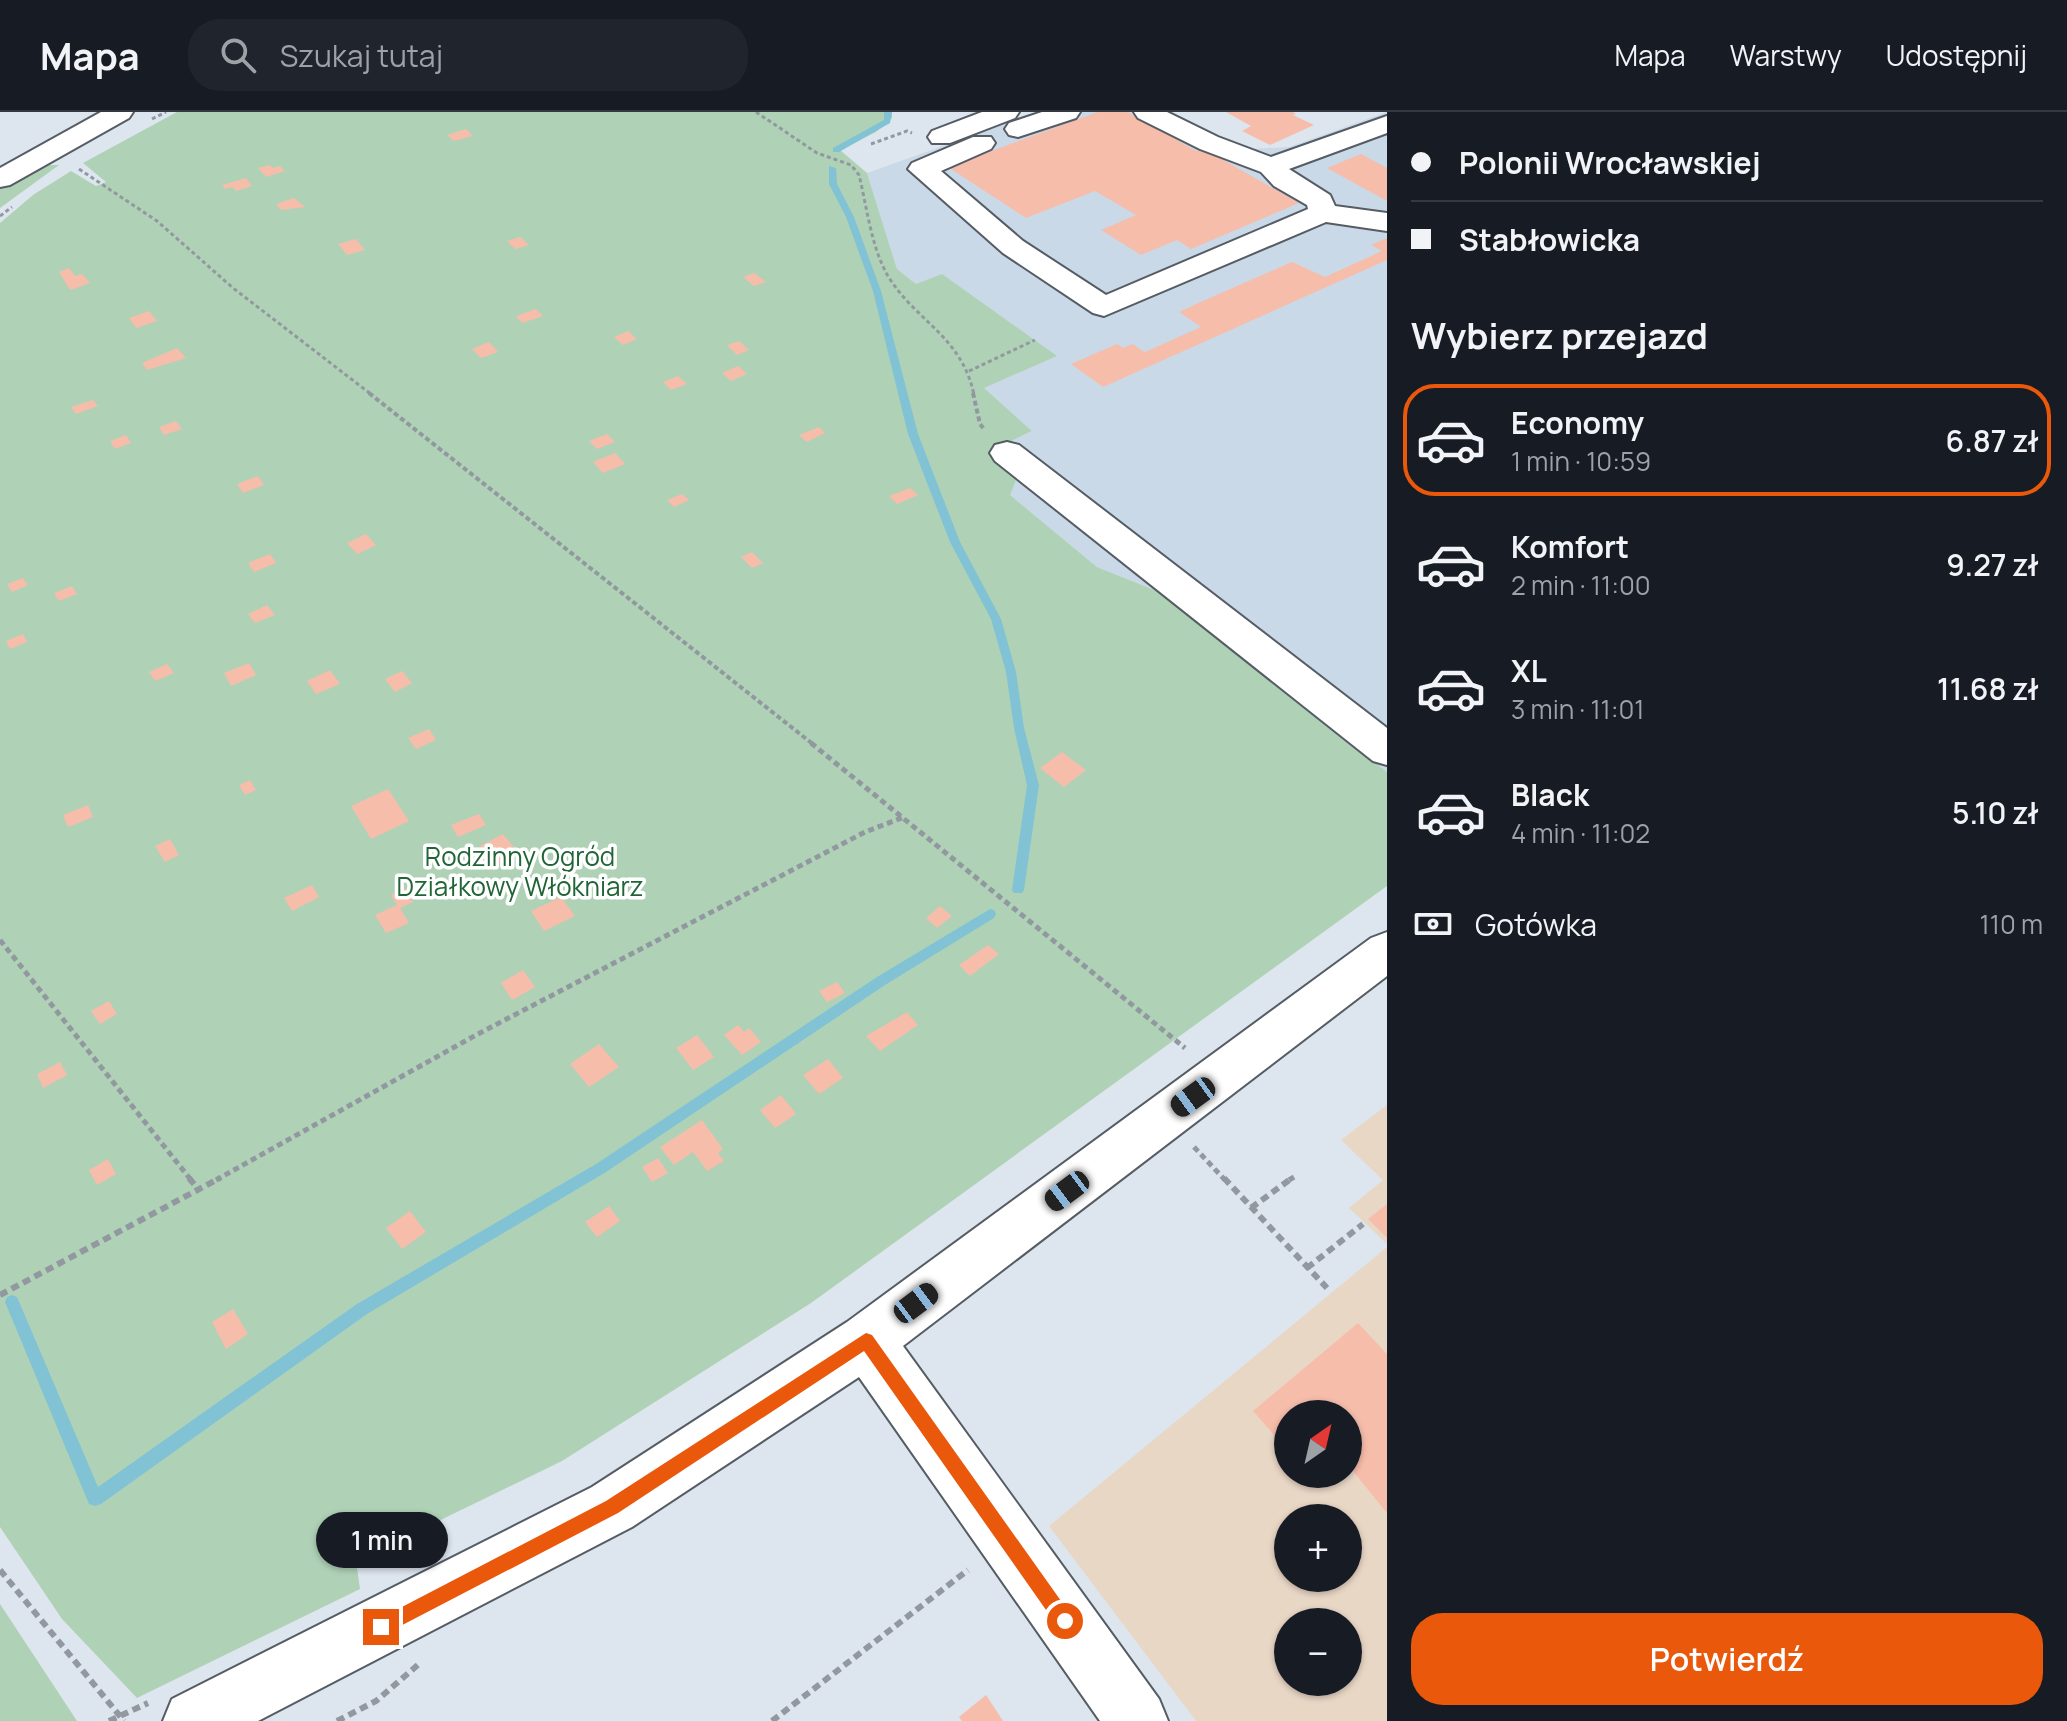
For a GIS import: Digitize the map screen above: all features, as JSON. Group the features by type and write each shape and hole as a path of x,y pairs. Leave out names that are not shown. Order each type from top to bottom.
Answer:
{"street":[{"path":"0,179 120,112"},
{"path":"932,141 1012,121 1067,112"},
{"path":"1147,112 1209,143 1271,166 1284,180 1320,201 1323,213"},
{"path":"1271,166 1387,124"},
{"path":"982,143 922,169 1013,247 1104,307 1323,213 1387,222"},
{"path":"1007,453 1387,750"},
{"path":"194,1721 612,1507 866,1341 1218,1079 1383,962"},
{"path":"866,1341 1137,1721"}],"path":[{"path":"756,112 817,153 851,165 859,175 879,257 889,278 945,338 969,371 980,424 1007,453"},
{"path":"871,144 907,131 932,141"},
{"path":"40,154 86,172 128,199 233,288 402,418 904,817 1177,1039 1218,1079"},
{"path":"969,371 1035,340"},
{"path":"0,1295 476,1035 865,832 904,817"},
{"path":"0,940 198,1189"},
{"path":"1185,1138 1287,1251 1327,1288"},
{"path":"1251,1208 1294,1177"},
{"path":"1307,1268 1363,1224"},
{"path":"772,1721 1007,1540"},
{"path":"1,1576 122,1718 109,1721"}],"shaded area":[{"path":"1038,112 1169,112 1215,138 1248,149 1289,147 1387,112 1387,772 1167,595 1097,567 1010,495 989,451 1032,431 983,388 1056,356 916,284 897,269 867,173"},
{"path":"1387,1105 1387,1244 1349,1208 1383,1180 1341,1140"},
{"path":"1387,1247 1387,1721 1196,1721 1049,1526"}],"green space":[{"name":"Rodzinny Ogród Działkowy Włókniarz","path":"177,112 892,112 892,118 876,132 840,150 867,173 897,269 916,284 942,274 1057,356 984,388 1032,431 990,451 1018,475 1010,495 1097,567 1167,595 1387,772 1387,886 811,1303 562,1461 356,1561 360,1589 137,1698 62,1619 0,1527 0,223 33,195 71,171 96,186 106,182 83,163"},
{"path":"32,165 59,165 0,208 0,186"},
{"path":"0,1604 77,1721 0,1721"}],"building":[{"path":"1098,112 1128,112 1196,151 1204,149 1299,203 1191,249 1177,240 1141,255 1101,230 1136,215 1095,191 1026,218 948,167"},
{"path":"1226,112 1293,112 1296,114 1293,115 1314,125 1270,145 1242,131 1251,126"},
{"path":"466,129 473,136 454,141 447,135"},
{"path":"1361,154 1387,168 1387,201 1327,168"},
{"path":"270,165 273,168 280,166 285,171 266,177 258,168"},
{"path":"246,178 252,186 236,191 232,187 225,189 222,185"},
{"path":"294,198 305,207 281,210 276,204"},
{"path":"520,237 529,245 515,249 507,241"},
{"path":"1387,238 1387,260 1103,387 1071,364 1117,344 1123,348 1132,344 1145,352 1201,327 1179,312 1292,262 1325,277 1382,251 1371,245"},
{"path":"356,239 365,250 347,255 338,244"},
{"path":"69,268 75,276 82,274 90,283 70,290 59,272"},
{"path":"754,273 766,282 754,286 743,277"},
{"path":"536,309 543,316 522,323 516,316"},
{"path":"149,311 157,321 136,328 129,318"},
{"path":"628,331 637,339 623,345 614,337"},
{"path":"739,341 749,350 737,355 727,345"},
{"path":"489,342 498,352 481,358 472,349"},
{"path":"177,348 186,358 147,370 142,363"},
{"path":"738,366 747,374 731,381 722,373"},
{"path":"678,376 687,384 671,390 663,382"},
{"path":"93,400 98,406 76,414 71,407"},
{"path":"176,421 182,429 164,435 159,427"},
{"path":"819,427 825,433 807,442 799,435"},
{"path":"607,434 615,442 597,449 589,441"},
{"path":"126,435 131,443 115,449 110,441"},
{"path":"615,453 625,464 603,473 593,462"},
{"path":"258,476 264,485 243,493 237,484"},
{"path":"910,488 918,495 897,504 889,496"},
{"path":"682,494 689,500 674,507 667,500"},
{"path":"366,534 376,545 357,554 347,543"},
{"path":"752,552 763,563 752,568 741,557"},
{"path":"270,554 276,563 254,572 248,563"},
{"path":"23,578 28,585 12,592 7,584"},
{"path":"72,586 77,594 59,601 54,593"},
{"path":"267,605 275,615 255,623 248,614"},
{"path":"23,634 27,642 10,649 6,641"},
{"path":"249,663 256,675 231,686 224,673"},
{"path":"167,664 174,673 155,681 149,672"},
{"path":"330,670 340,684 316,694 307,681"},
{"path":"402,671 412,683 395,692 385,679"},
{"path":"429,729 436,740 416,749 408,738"},
{"path":"1062,752 1086,770 1064,787 1040,768"},
{"path":"250,780 256,790 245,795 239,785"},
{"path":"388,789 409,821 371,839 351,806"},
{"path":"88,805 93,817 68,827 63,815"},
{"path":"479,814 486,825 458,837 451,825"},
{"path":"503,834 519,853 495,866 480,846"},
{"path":"170,839 179,855 165,862 155,846"},
{"path":"312,885 319,897 292,911 284,898"},
{"path":"404,888 413,902 400,908 409,923 386,933 375,915 397,905 391,895"},
{"path":"561,897 575,916 544,931 531,911"},
{"path":"940,906 952,916 937,928 926,918"},
{"path":"988,945 999,954 970,976 959,965"},
{"path":"523,970 535,987 512,1000 501,983"},
{"path":"837,982 845,993 827,1002 819,991"},
{"path":"109,1001 117,1014 100,1024 91,1011"},
{"path":"907,1012 918,1025 880,1051 866,1036"},
{"path":"738,1025 744,1032 749,1028 761,1042 742,1055 724,1035"},
{"path":"697,1035 714,1057 693,1070 676,1048"},
{"path":"599,1044 619,1067 589,1087 570,1064"},
{"path":"828,1059 843,1078 819,1094 803,1075"},
{"path":"60,1062 67,1075 43,1088 37,1074"},
{"path":"781,1095 796,1114 775,1128 760,1110"},
{"path":"702,1120 723,1149 718,1153 724,1161 707,1171 693,1152 674,1165 660,1147"},
{"path":"658,1158 668,1173 652,1182 642,1167"},
{"path":"108,1159 116,1174 97,1185 89,1170"},
{"path":"1387,1204 1387,1238 1368,1219"},
{"path":"609,1206 620,1221 597,1237 585,1222"},
{"path":"410,1211 426,1232 402,1249 386,1228"},
{"path":"233,1309 248,1334 226,1349 212,1322"},
{"path":"1358,1323 1387,1354 1387,1513 1362,1482 1362,1400 1274,1400 1274,1435 1253,1411"},
{"path":"986,1695 1003,1721 962,1721 959,1717"}],"waterway":[{"path":"836,150 887,121 888,112"},
{"path":"832,168 833,184 850,217 877,291 913,434 955,542 996,619 1011,672 1019,728 1033,785 1018,890"},
{"path":"12,1302 95,1498 362,1309 601,1168 881,981 990,914"}],"route":[{"path":"381,1627 612,1507 866,1341 1065,1621"}]}
